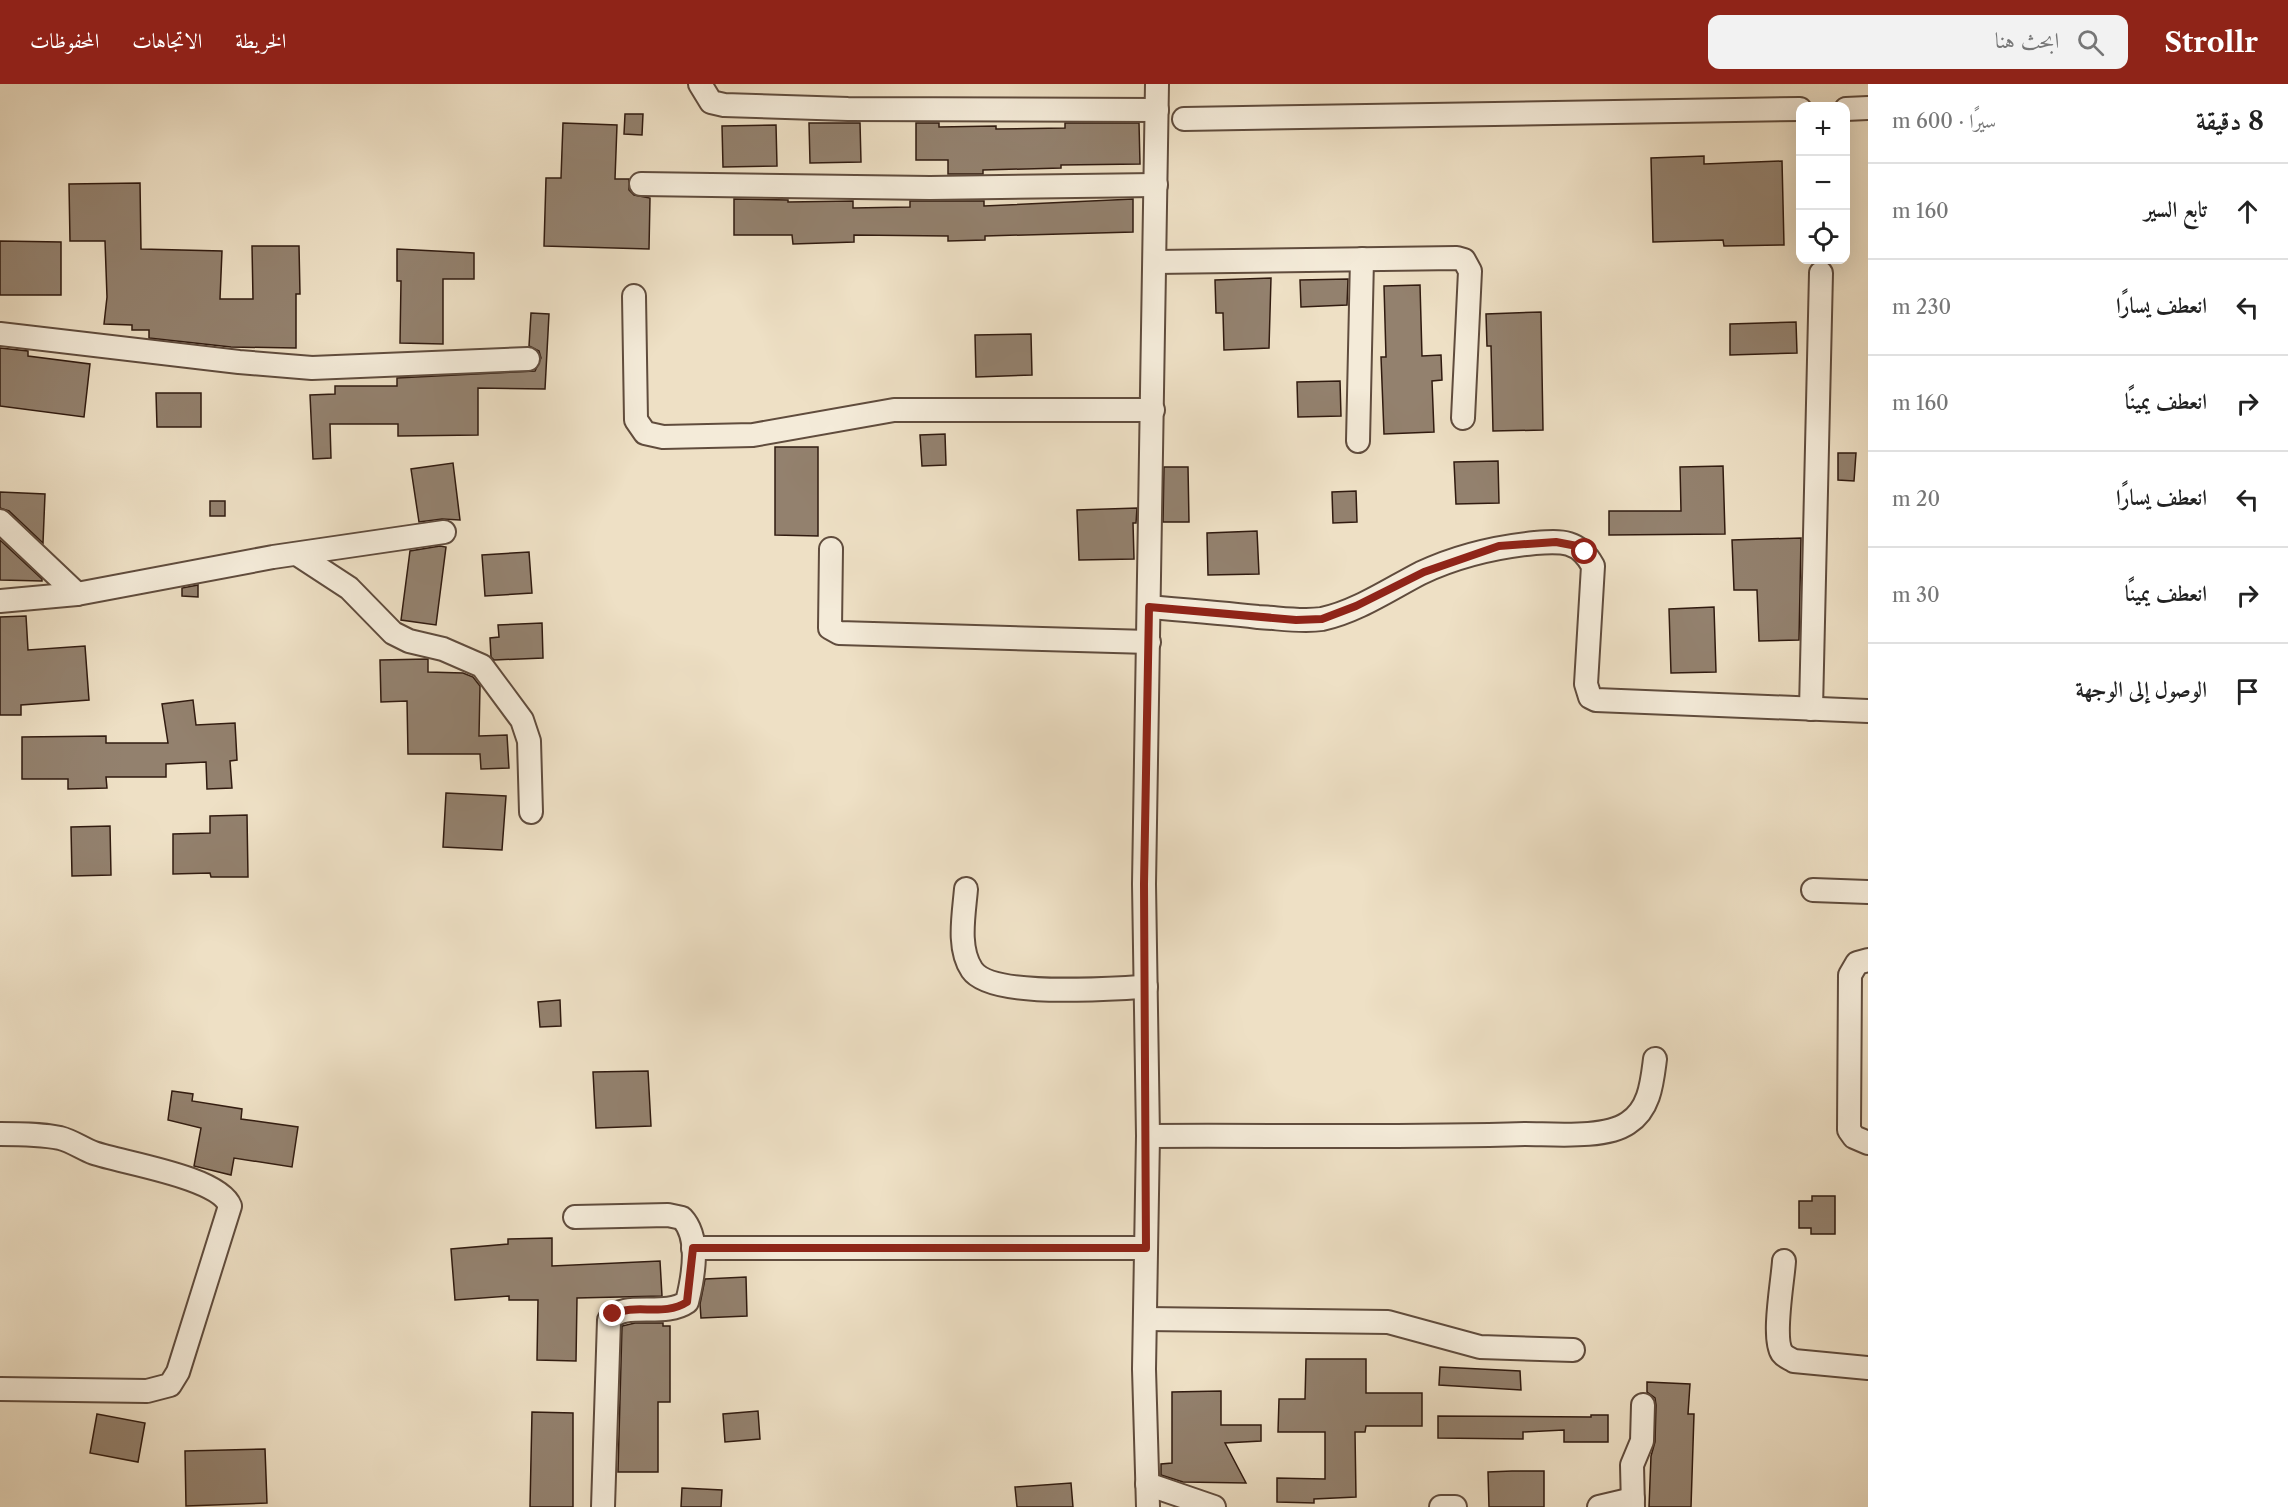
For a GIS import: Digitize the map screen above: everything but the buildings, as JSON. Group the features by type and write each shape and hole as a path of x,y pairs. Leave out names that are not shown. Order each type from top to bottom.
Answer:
{"street":[{"path":"700,84 711,102 724,105 848,109 1157,110"},
{"path":"1148,1507 1145,1319 1148,1136 1146,987 1157,84"},
{"path":"1850,108 1868,108"},
{"path":"1184,119 1796,109"},
{"path":"641,184 930,188 1156,185"},
{"path":"1155,262 1457,258 1468,264 1470,272 1463,418"},
{"path":"1358,441 1362,259"},
{"path":"1811,709 1821,273"},
{"path":"634,296 636,420 645,433 663,437 753,435 894,410 1153,410"},
{"path":"0,334 239,362 312,368 528,359"},
{"path":"0,521 77,594"},
{"path":"0,601 77,594 297,554 444,532"},
{"path":"1149,607 1296,620 1322,619 1356,606 1424,572 1460,558 1499,546 1556,542 1577,546 1585,552 1593,566 1586,684 1590,697 1596,700 1868,711"},
{"path":"831,549 830,628 839,633 1149,642"},
{"path":"297,554 349,588 393,633 409,641 443,649 482,666 522,720 529,741 531,812"},
{"path":"966,889 963,931 965,953 972,970 982,980 1017,989 1146,987"},
{"path":"1813,890 1868,892"},
{"path":"1868,960 1857,963 1850,975 1849,1130 1854,1137 1868,1143"},
{"path":"1148,1136 1491,1135 1605,1132 1627,1124 1639,1113 1651,1092 1655,1059"},
{"path":"0,1134 33,1134 62,1139 95,1153 177,1174 222,1194 230,1206 178,1372 170,1385 147,1391 0,1389"},
{"path":"575,1217 668,1215 682,1218 691,1232 693,1248 687,1302 680,1307 665,1310 620,1311 609,1320 603,1507"},
{"path":"693,1248 1146,1248"},
{"path":"1784,1261 1779,1330 1783,1356 1794,1361 1868,1368"},
{"path":"1145,1319 1388,1323 1480,1347 1573,1350"},
{"path":"1599,1507 1633,1503 1632,1465 1642,1441 1643,1405"},
{"path":"1147,1484 1214,1507"},
{"path":"1441,1507 1455,1507"}],"route":[{"path":"613,1314 620,1311 665,1310 680,1307 687,1302 693,1248 1146,1248 1148,1136 1144,884 1149,607 1296,620 1322,619 1356,606 1424,572 1499,546 1556,542 1577,546 1585,552"}]}
